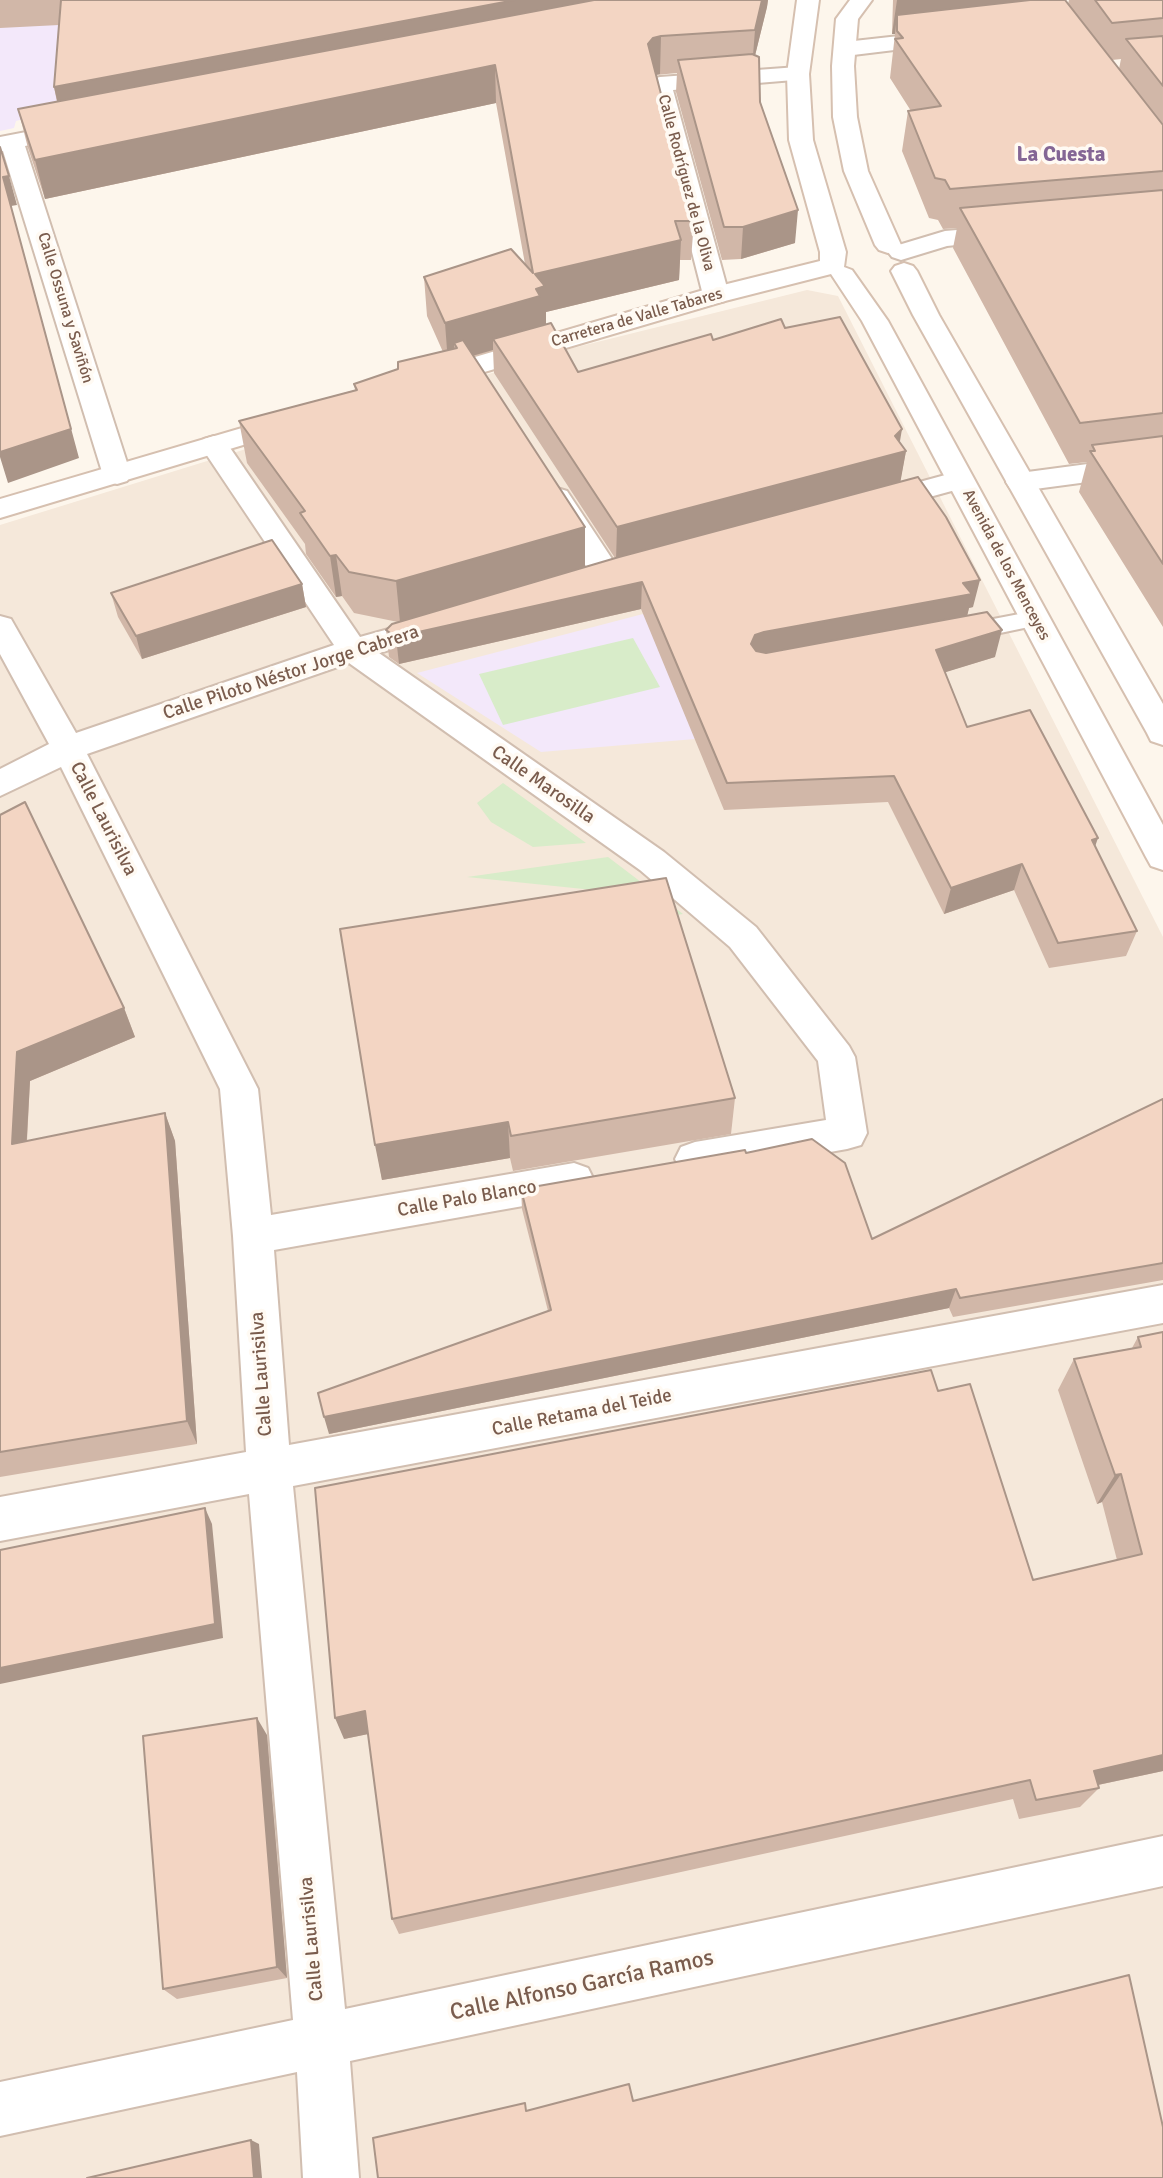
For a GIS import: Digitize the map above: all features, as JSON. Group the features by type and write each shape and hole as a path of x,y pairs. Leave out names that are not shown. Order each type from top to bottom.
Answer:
{"street":[{"name":"Avenida de los Menceyes","path":"808,0 798,74 802,140 836,264 875,321 1163,857"},
{"path":"861,0 847,19 845,117 856,171 890,266 1154,702 1163,733"},
{"path":"845,48 967,35"},
{"name":"Calle Rodríguez de la Oliva","path":"716,295 660,84 798,74"},
{"path":"6,142 94,126"},
{"name":"Calle Ossuna y Saviñón","path":"6,142 117,475"},
{"path":"836,264 860,281 944,239 1026,232"},
{"name":"Carretera de Valle Tabares","path":"408,386 480,378 716,295 836,264 844,244 868,241 890,266"},
{"path":"0,509 318,414"},
{"name":"Calle Marosilla","path":"215,445 353,650 652,861 744,937 836,1057 847,1133 658,1166"},
{"path":"1020,482 1163,463"},
{"path":"540,470 606,575"},
{"path":"856,508 960,480"},
{"name":"Calle Piloto Néstor Jorge Cabrera","path":"0,784 68,748 353,650 473,614"},
{"name":"Calle Laurisilva","path":"0,626 68,748 239,1089 253,1236 269,1471 322,2042 331,2178"},
{"name":"Calle Palo Blanco","path":"253,1236 604,1175"},
{"name":"Calle Retama del Teide","path":"0,1519 1163,1304"},
{"name":"Calle Alfonso García Ramos","path":"0,2109 1163,1861"}],"lane":[{"path":"940,637 1035,619"}],"shaded area":[{"path":"0,0 188,0 63,109 16,121 14,128 0,131"},
{"path":"807,290 838,296 1163,937 1163,2178 0,2178 0,525 573,348"},
{"path":"643,614 730,654 695,739 541,752 417,673"}],"green space":[{"path":"633,638 660,687 503,725 479,674"},
{"path":"503,783 586,843 533,847 491,822 477,803"},
{"path":"608,857 683,914 663,917 632,894 467,877"}],"building":[{"path":"61,0 515,0 54,87"},
{"path":"594,0 762,0 755,30 661,36 653,38 648,44 694,221 675,221 681,240 535,274 545,286 536,289 540,296 445,323 424,277 511,249 533,273 495,65 35,160 18,109"},
{"path":"1030,0 1065,0 1163,125 1163,171 950,189 945,180 935,178 908,111 941,106 895,39 903,38 897,31 897,15"},
{"path":"1095,0 1163,0 1163,18 1112,23"},
{"path":"1163,36 1163,86 1126,39"},
{"path":"752,54 759,57 760,102 798,210 743,227 724,227 678,60"},
{"path":"0,147 9,176 3,177 71,429 0,452"},
{"path":"1163,190 1163,413 1080,423 960,208"},
{"path":"840,317 902,429 895,436 906,451 617,527 493,339 551,323 578,372 711,334 713,340 781,319 785,328"},
{"path":"463,340 585,527 396,581 349,572 336,555 330,556 300,513 305,511 239,421 357,390 354,384 398,369 398,362 457,348 454,343"},
{"path":"1163,436 1163,564 1090,451 1095,451 1092,445"},
{"path":"918,477 946,517 980,580 963,583 972,594 764,632 755,635 751,644 756,651 766,653 987,612 1002,630 936,650 967,727 1030,710 1098,838 1092,840 1137,931 1058,943 1022,864 951,888 894,776 727,783 642,582 396,637 386,630 392,624 619,557"},
{"path":"272,540 302,584 136,636 111,593"},
{"path":"25,802 124,1008 17,1052 12,1144 165,1113 187,1421 0,1452 0,815"},
{"path":"666,878 735,1098 511,1136 508,1122 375,1145 340,929"},
{"path":"1163,1099 1163,1263 960,1298 956,1289 324,1417 318,1393 551,1310 521,1189 745,1150 746,1153 812,1139 845,1163 872,1239"},
{"path":"1163,1332 1163,1755 1094,1771 1099,1788 1036,1800 1030,1780 392,1919 365,1711 335,1718 315,1488 931,1370 938,1391 970,1384 1033,1580 1142,1554 1121,1474 1115,1475 1074,1359 1141,1347 1138,1337"},
{"path":"205,1508 215,1624 0,1668 0,1550"},
{"path":"257,1718 277,1967 163,1989 143,1736"},
{"path":"1129,1975 1163,2127 1163,2178 378,2178 373,2138 525,2103 526,2111 629,2084 633,2101"},
{"path":"251,2140 254,2178 87,2178"}],"district":[{"name":"La Cuesta","path":"1061,155"}]}
